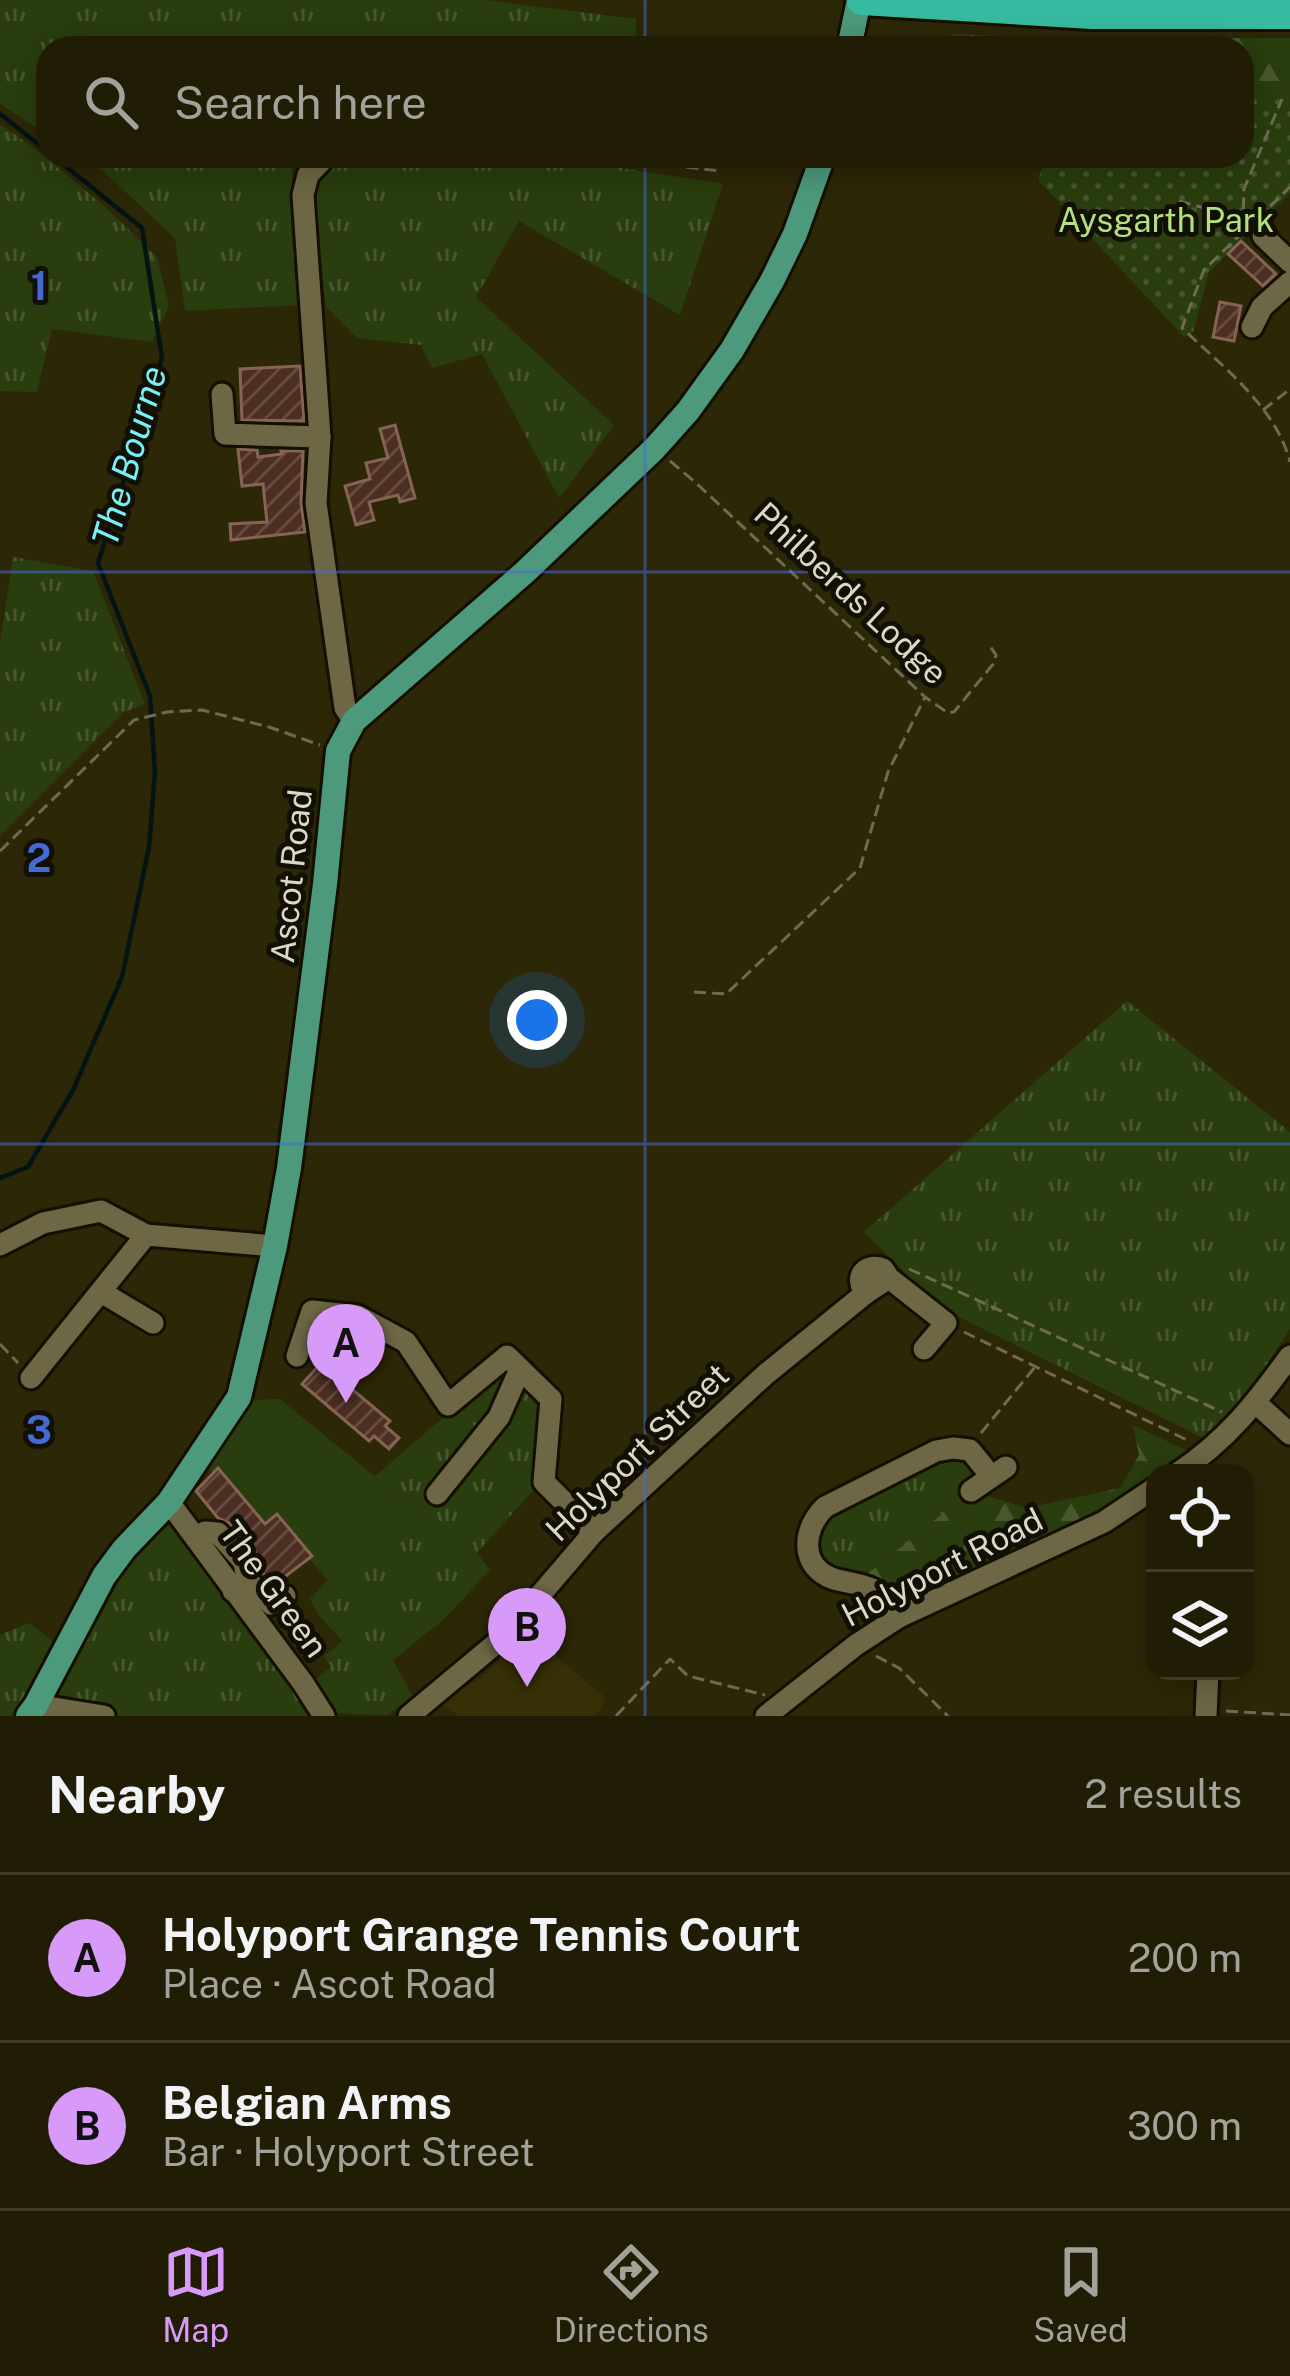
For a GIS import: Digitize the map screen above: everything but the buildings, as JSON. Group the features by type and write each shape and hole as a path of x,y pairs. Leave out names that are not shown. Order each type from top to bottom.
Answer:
{"highway":[{"path":"860,0 1092,14 1290,14"}],"main road":[{"path":"852,36 860,0"},
{"name":"Ascot Road","path":"32,1711 104,1576 169,1502 239,1397 289,1168 338,751 354,721 525,572 654,449 704,391 759,305 794,234 819,168"}],"street":[{"path":"315,168 303,195 320,436 316,503 345,708 354,721"},
{"path":"1256,230 1290,262"},
{"path":"1252,327 1262,307 1290,282"},
{"path":"222,394 225,434 320,436"},
{"path":"0,1244 43,1223 101,1211 146,1235 275,1246"},
{"path":"31,1378 146,1235"},
{"path":"886,1274 946,1323 924,1349"},
{"name":"Holyport Street","path":"409,1716 506,1635 594,1532 766,1374 886,1274"},
{"path":"101,1292 153,1323"},
{"path":"297,1356 312,1311 358,1316 406,1342 448,1405 507,1356 551,1399 544,1482 594,1532"},
{"path":"1210,1462 1290,1356"},
{"path":"437,1494 499,1417 520,1369"},
{"path":"1256,1403 1290,1434"},
{"path":"899,1618 873,1590 831,1579 818,1569 809,1554 812,1520 825,1507 936,1451 970,1450 998,1472 971,1491"},
{"name":"Holyport Road","path":"766,1716 856,1645 899,1618 1104,1522 1146,1495"},
{"name":"The Green","path":"169,1502 240,1586 324,1716"},
{"path":"240,1586 271,1604 285,1596"},
{"path":"1207,1713 1208,1680"},
{"path":"32,1711 104,1716"}],"path":[{"path":"1254,165 1282,99"},
{"path":"693,168 722,171"},
{"path":"1243,218 1244,189 1253,168"},
{"path":"1290,187 1256,230 1204,270 1183,328 1244,388 1284,439 1290,462"},
{"path":"1179,201 1243,218 1256,230"},
{"path":"1262,411 1290,388"},
{"name":"Philberds Lodge","path":"654,449 948,713 954,712 994,663 996,655 990,646"},
{"path":"694,992 726,994 860,868 888,772 925,697"},
{"path":"0,851 134,720 202,710 338,751"},
{"path":"886,1274 892,1261 1240,1420"},
{"path":"946,1323 1210,1462"},
{"path":"0,1344 31,1378"},
{"path":"970,1450 1035,1367"},
{"path":"856,1645 898,1668 948,1716"},
{"path":"616,1716 670,1659 688,1676 784,1700"},
{"path":"1207,1713 1290,1715"}],"shaded area":[{"path":"524,1636 533,1637 606,1698 596,1716 458,1716 436,1701 482,1678 499,1661 498,1653"}],"green space":[{"path":"0,0 484,0 636,19 635,36 36,36 36,127 0,104"},
{"path":"1254,38 1290,38 1290,93 1254,92"},
{"name":"Aysgarth Park","path":"1254,92 1290,93 1290,193 1209,272 1193,332 1184,337 1038,180 1042,168 1254,168"},
{"path":"0,124 36,149 36,168 58,168 157,257 169,306 152,342 52,329 37,392 0,391"},
{"path":"99,168 291,168 300,305 185,311 175,238"},
{"path":"326,168 622,168 723,184 680,315 519,221 476,297 614,425 559,498 482,354 432,368 421,345 357,338 326,307 312,182"},
{"path":"13,557 93,571 145,704 124,712 0,836 0,642"},
{"path":"1127,1001 1290,1132 1290,1329 1209,1441 939,1307 864,1232"},
{"path":"506,1364 542,1399 537,1486 477,1553 490,1570 445,1618 393,1660 413,1697 387,1715 337,1713 310,1684 331,1667 324,1656 342,1641 310,1599 404,1500 375,1476"},
{"path":"280,1399 404,1500 329,1582 275,1518 259,1530 205,1465 247,1400"},
{"path":"1133,1425 1188,1451 1169,1464 1146,1464 1146,1480 1097,1513 893,1604 862,1578 971,1491 1027,1508 1120,1488 1139,1455"},
{"path":"953,1448 991,1476 862,1578 817,1569 812,1519"},
{"path":"160,1525 179,1527 315,1716 0,1716 0,1635 29,1623 71,1655 109,1583"}],"waterway":[{"name":"The Bourne","path":"0,114 36,142"},
{"name":"The Bourne","path":"0,1178 28,1167 73,1090 122,977 149,847 155,772 150,696 98,563 162,358 142,228 68,168"}],"place":[{"name":"Holyport Grange Tennis Court","path":"346,1403"},
{"name":"Belgian Arms","path":"527,1687"}]}
